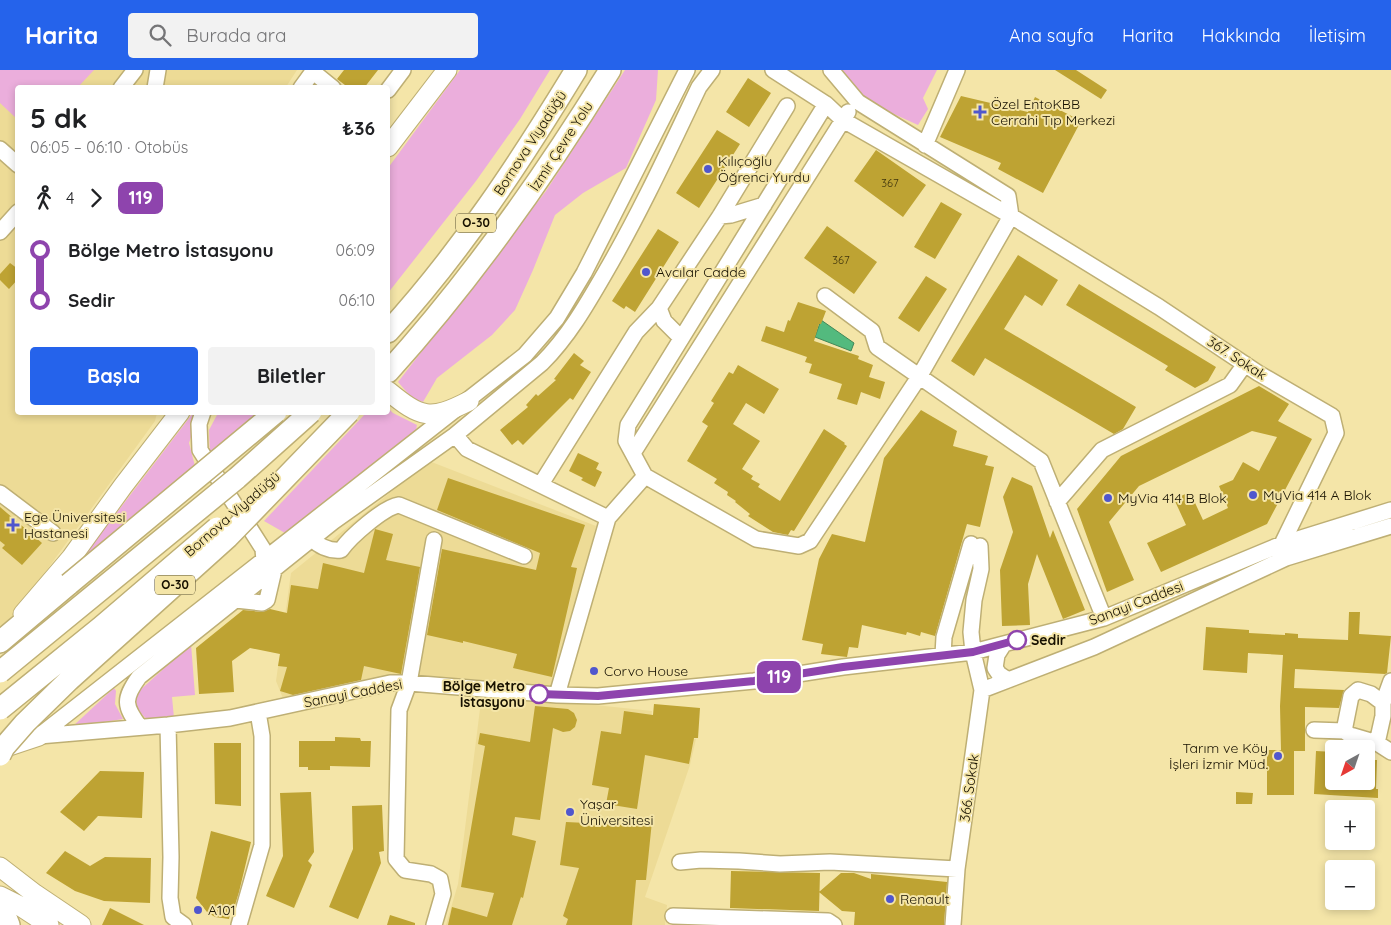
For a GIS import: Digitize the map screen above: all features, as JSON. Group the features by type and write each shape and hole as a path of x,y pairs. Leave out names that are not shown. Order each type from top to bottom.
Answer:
{"highway":[{"name":"Bornova Viyadüğü","path":"390,330 450,257 500,190 576,70"},
{"name":"İzmir Çevre Yolu","path":"390,370 425,330 510,221 566,140 610,70"},
{"path":"390,324 407,311"},
{"path":"0,641 272,415"},
{"name":"Bornova Viyadüğü","path":"0,672 237,478 308,415"},
{"name":"Bornova Viyadüğü","path":"0,709 100,628 345,415"},
{"name":"O-30","path":"0,755 4,747 25,723 69,680 228,537 345,415"},
{"path":"0,902 9,925"}],"main road":[{"path":"390,144 447,70"},
{"path":"390,393 413,410 430,414 441,413 469,401"},
{"path":"0,641 71,558 178,415"},
{"path":"0,749 39,736"},
{"path":"0,867 35,894 81,925"},
{"path":"0,896 20,906 49,925"}],"street":[{"path":"123,85 135,70"},
{"path":"156,85 158,70"},
{"path":"390,87 403,70"},
{"path":"0,762 39,736 269,565 525,355 557,318 584,273 686,70"},
{"path":"140,727 128,712 127,698 130,689 139,677 236,600 269,565 312,539 332,522 455,435 542,364 556,350 580,317 633,226 699,87 712,70"},
{"name":"367. Sokak","path":"773,70 826,104 843,120 1011,216 1159,307 1245,364 1332,416 1336,433 1284,551"},
{"path":"826,104 628,425 626,442 646,476 756,539 799,546 810,540 920,377 1011,216 1008,196 925,145 856,99 831,70"},
{"path":"925,145 956,70"},
{"path":"303,85 313,71 329,85"},
{"path":"632,453 856,99"},
{"path":"541,484 636,332 659,308 720,216 787,106"},
{"path":"0,149 15,162"},
{"path":"720,216 731,215 764,204"},
{"path":"0,232 15,215"},
{"path":"825,296 872,331 877,347 1041,461 1104,618"},
{"path":"659,308 664,321 681,338"},
{"path":"1057,502 1102,450 1230,385 1245,364"},
{"path":"202,415 199,424 200,450 263,549 269,565"},
{"path":"455,435 467,449 608,518"},
{"path":"557,695 608,518 646,476"},
{"path":"0,494 53,533"},
{"path":"312,539 327,549 341,550 349,539 386,510 392,506 399,505 524,556"},
{"name":"Sanayi Caddesi","path":"39,736 230,718 390,683 557,695 598,696 754,681 843,667 973,652 1104,618 1391,510"},
{"name":"Sanayi Caddesi","path":"982,690 1094,647 1284,551 1391,526"},
{"path":"434,540 409,683 399,710 396,859 405,870 431,874 440,879 443,894 434,925"},
{"name":"366. Sokak","path":"943,655 944,637 975,545 981,569 971,632 973,652 982,690 958,869 953,925"},
{"path":"1004,644 997,655 995,668 999,674 1008,680"},
{"path":"1378,743 1383,716 1383,703 1391,681"},
{"path":"1344,731 1351,696 1358,690 1371,694 1383,703"},
{"path":"239,925 262,845 262,736 258,712"},
{"path":"168,725 170,898 178,921"},
{"path":"1314,730 1344,731 1350,735 1378,743 1391,752"},
{"path":"680,862 701,860 780,864 830,862 958,869"},
{"path":"673,916 828,921 834,925"}],"shaded area":[{"path":"0,70 297,70 287,85 15,85 15,415 156,415 155,421 17,611 0,628"},
{"path":"0,70 94,70 80,85 15,85 15,117 0,103"},
{"path":"460,70 550,70 520,119 476,181 390,290 390,165"},
{"path":"625,70 658,70 656,100 626,168 583,193 555,215 515,310 492,335 437,378 423,402 412,398 398,382 546,191"},
{"path":"838,70 937,70 923,98 928,109 918,125 863,100"},
{"path":"821,320 854,343 851,351 815,337"},
{"path":"390,410 417,425 416,430 285,533 264,521 364,415 390,415"},
{"path":"191,415 198,415 189,443 196,470 69,575"},
{"path":"217,415 258,415 210,455 209,430"},
{"path":"429,461 596,526 555,686 417,675 284,701 276,681 291,573"},
{"path":"191,644 195,695 172,697 174,718 148,720 137,708 138,692"},
{"path":"114,688 116,691 115,704 123,719 72,727"},
{"name":"Yaşar Üniversitesi","path":"482,693 652,711 649,736 696,739 690,765 645,897 667,905 665,925 446,925 458,884"}],"building":[{"path":"344,70 378,70 366,85 345,85 337,79"},
{"path":"1055,70 1076,70 1107,90 1101,99"},
{"path":"748,78 771,93 749,127 726,112"},
{"path":"961,96 1028,112 1035,97 1081,121 1043,193 998,169 1001,163 940,137"},
{"name":"Kılıçoğlu Öğrenci Yurdu","path":"717,130 740,144 699,208 676,193"},
{"path":"876,150 926,185 903,217 854,181"},
{"path":"941,202 962,214 935,259 914,247"},
{"path":"827,226 877,262 854,294 804,258"},
{"name":"Avcılar Cadde","path":"658,229 679,242 635,312 626,306 624,309 612,301"},
{"path":"1018,255 1058,280 1042,306 1025,295 1004,329 1136,407 1123,429 1114,434 985,358 974,376 951,361"},
{"path":"10,263 15,267 15,282 9,289 0,280 0,274"},
{"path":"926,276 947,289 919,332 898,318"},
{"path":"1079,284 1216,367 1208,381 1195,388 1165,370 1168,366 1066,305"},
{"path":"798,302 826,311 821,324 819,324 814,341 859,356 858,359 873,365 869,377 885,382 880,399 861,392 857,405 837,399 842,384 809,373 812,364 805,362 807,357 761,341 766,326 784,332"},
{"path":"574,353 584,361 580,365 591,372 573,400 570,398 523,445 518,440 512,445 500,430 528,407 526,405 536,394 538,396 556,380 554,379"},
{"path":"738,365 779,389 764,414 746,403 733,424 760,441 742,469 753,476 751,479 760,484 758,487 780,501 824,429 847,446 794,531 791,530 788,535 773,532 748,516 750,514 727,495 728,492 714,483 717,479 687,461 708,426 702,422 714,403 711,401 729,372 733,374"},
{"path":"1259,386 1289,404 1278,421 1312,439 1267,524 1161,572 1147,543 1186,525 1174,499 1190,492 1203,520 1228,508 1219,486 1233,480 1243,462 1259,471 1277,437 1252,431 1139,486 1109,522 1134,580 1107,592 1077,509 1121,456"},
{"path":"921,410 957,431 953,446 988,456 985,465 994,467 980,527 967,524 935,636 921,632 920,636 907,632 906,635 862,625 858,648 849,647 847,657 821,654 823,644 802,640 819,559 832,534 865,542 884,458"},
{"path":"578,453 599,463 596,469 602,472 595,487 569,471"},
{"path":"1012,477 1032,486 1050,538 1053,530 1085,610 1063,619 1037,554 1028,584 1030,625 1002,626 1000,570 1013,532 1003,497"},
{"path":"448,478 585,525 571,567 577,568 552,677 513,668 517,654 463,641 463,643 427,635 442,549 536,570 540,553 437,510"},
{"path":"0,507 42,543 22,565 2,548 5,545 0,541"},
{"path":"375,529 393,534 386,560 420,567 401,674 364,666 361,680 293,695 280,691 287,667 278,666 280,654 250,648 232,661 234,692 199,694 196,648 243,610 262,612 270,609 287,613 291,585 318,589 323,563 364,573"},
{"path":"1349,612 1360,612 1359,634 1391,636 1387,673 1295,669 1294,688 1344,690 1339,708 1305,707 1305,751 1294,751 1294,795 1267,795 1267,750 1281,750 1280,706 1283,655 1248,653 1247,673 1203,670 1206,627 1249,630 1249,633 1298,634 1298,638 1348,640"},
{"path":"654,704 700,708 698,738 694,738 689,764 645,755 637,809 606,804 609,788 592,785 601,731 621,734 624,711 653,715"},
{"path":"535,706 568,709 574,713 577,720 575,727 570,731 563,732 553,728 540,820 515,817 512,835 536,841 523,898 521,897 512,925 448,925 452,907 487,917 494,893 461,887 485,746 478,744 480,733 530,742"},
{"path":"335,737 360,738 361,741 371,741 370,767 330,766 330,770 308,770 308,767 299,767 299,741 335,741"},
{"path":"214,743 241,743 241,806 215,804"},
{"path":"1316,751 1325,752 1325,790 1375,790 1375,760 1377,760 1376,789 1378,789 1378,798 1314,794"},
{"path":"100,771 144,772 142,818 98,816 84,831 60,812"},
{"path":"311,792 314,852 308,861 312,865 294,908 266,896 283,856 280,793"},
{"path":"1236,792 1253,793 1252,804 1236,804"},
{"path":"382,805 384,851 379,852 381,863 358,919 329,907 353,849 352,806"},
{"path":"628,819 652,821 646,880 636,880 632,925 566,925 568,919 563,916 579,868 560,865 566,822 628,825"},
{"path":"211,831 251,842 239,892 235,905 232,905 229,919 215,917 207,912 196,898"},
{"path":"65,851 90,866 105,857 151,858 150,903 104,901 75,891 46,873"},
{"path":"731,871 820,873 819,911 730,908"},
{"name":"Renault","path":"841,873 854,873 871,879 871,874 947,882 944,925 854,925 855,912 842,911 819,892"},
{"path":"110,908 144,925 102,925"},
{"path":"390,915 415,923 415,925 387,925"}],"bus line":[{"name":"119","path":"539,694 598,696 754,681 843,667 973,652 1017,640"}],"place":[{"name":"Özel EntoKBB Cerrahi Tıp Merkezi","path":"980,112"},
{"name":"Kılıçoğlu Öğrenci Yurdu","path":"708,169"},
{"name":"Avcılar Cadde","path":"646,272"},
{"name":"MyVia 414 A Blok","path":"1253,495"},
{"name":"MyVia 414 B Blok","path":"1108,498"},
{"name":"Ege Üniversitesi Hastanesi","path":"13,525"},
{"name":"Sedir","path":"1017,640"},
{"name":"Corvo House","path":"594,671"},
{"name":"Bölge Metro İstasyonu","path":"539,694"},
{"name":"Tarım ve Köy İşleri İzmir Müd.","path":"1278,756"},
{"name":"Yaşar Üniversitesi","path":"570,812"},
{"name":"Renault","path":"890,899"},
{"name":"A101","path":"198,910"}]}
